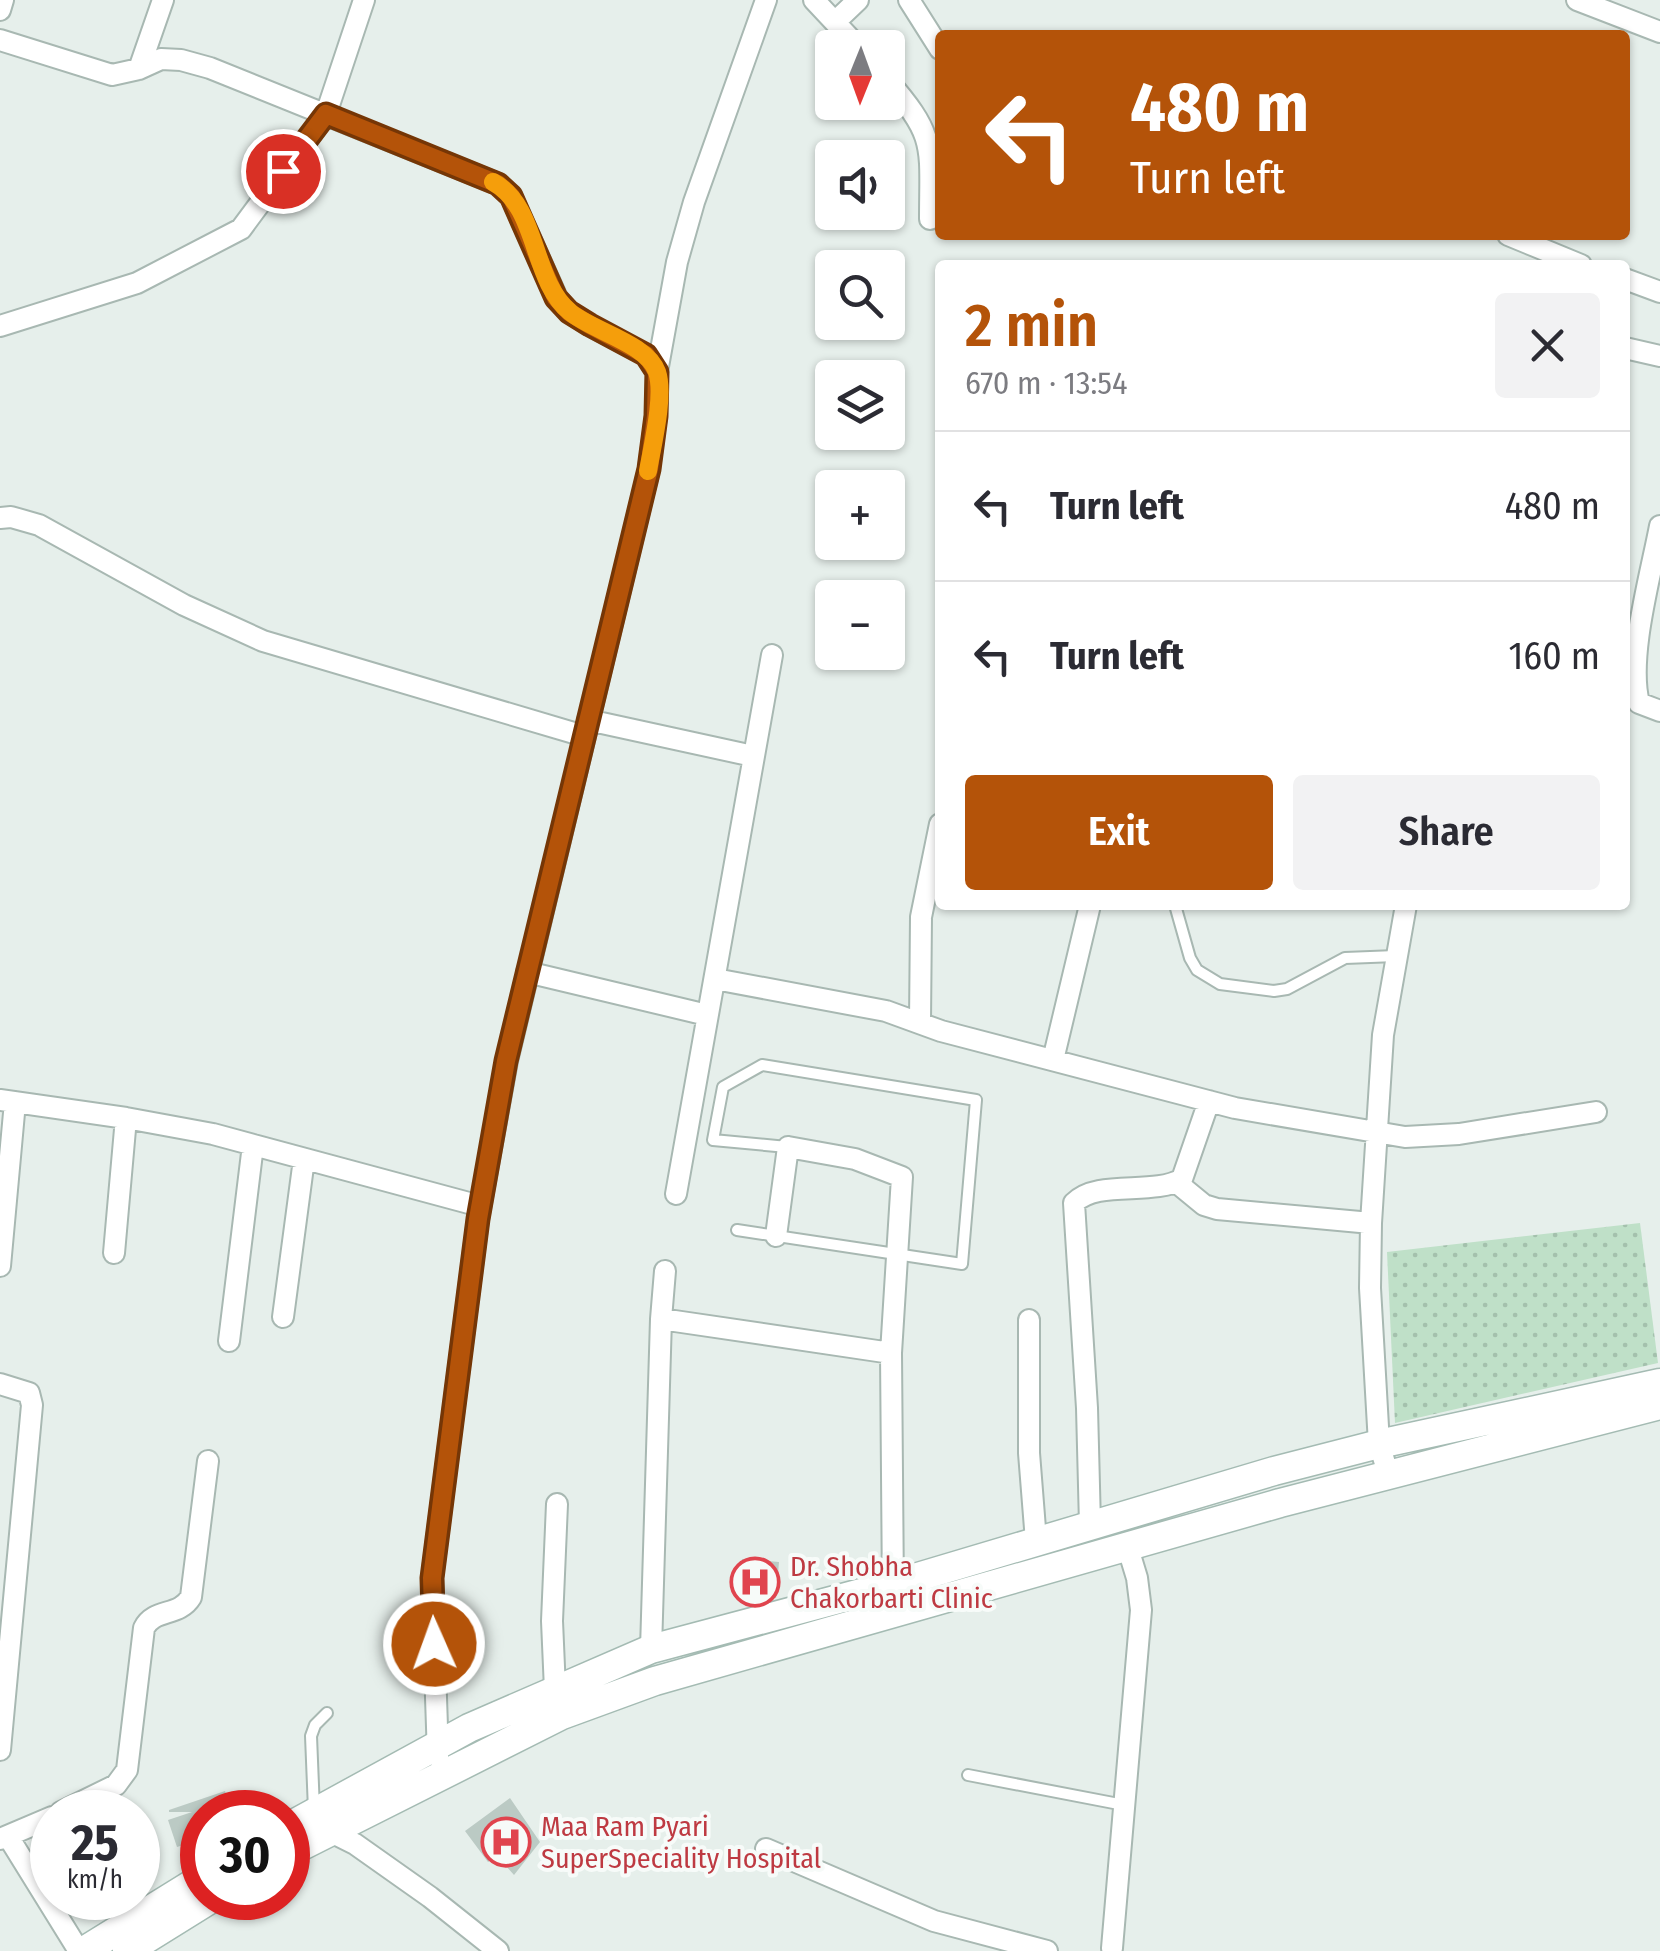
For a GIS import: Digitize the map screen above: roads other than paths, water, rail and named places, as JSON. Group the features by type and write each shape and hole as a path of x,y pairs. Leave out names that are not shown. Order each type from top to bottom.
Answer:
{"main road":[{"path":"310,1823 440,1774 562,1716 894,1598 1036,1541 1379,1444 1660,1383"},
{"path":"310,1833 436,1744 652,1648 1127,1545 1660,1405"},
{"path":"82,1951 180,1891"},
{"path":"127,1951 180,1918"}],"street":[{"path":"0,10 3,0"},
{"path":"139,69 163,0"},
{"path":"0,326 136,283 241,229 326,114 364,0"},
{"path":"440,1774 432,1578 480,1206 506,1061 649,469 657,372 677,262 694,202 766,0"},
{"path":"814,0 843,30"},
{"path":"836,21 858,0"},
{"path":"909,0 935,41"},
{"path":"1577,0 1660,32"},
{"path":"0,40 112,74 162,59 181,60 498,184 511,196 556,298 579,318 646,355 657,372"},
{"path":"905,101 929,141 930,219"},
{"path":"1520,240 1569,260"},
{"path":"1630,282 1660,292"},
{"path":"1630,349 1660,356"},
{"path":"0,518 39,525 234,630 586,728 753,756"},
{"path":"1660,526 1635,687 1640,703 1660,711"},
{"path":"676,1194 772,655"},
{"path":"920,1022 920,918 935,848"},
{"path":"1052,1060 1089,910"},
{"path":"1390,1476 1379,1444 1370,1288 1371,1222 1383,1035 1405,910"},
{"path":"528,972 707,1015"},
{"path":"715,978 886,1012 941,1031 1210,1101 1405,1137 1435,1137 1596,1112"},
{"path":"0,1266 8,1101 126,1118 253,1145 480,1206"},
{"path":"1090,1525 1074,1202 1092,1192 1176,1182 1186,1173 1210,1101"},
{"path":"114,1253 126,1118"},
{"path":"228,1341 253,1145"},
{"path":"776,1236 788,1147 855,1159 899,1174 904,1182 890,1353 894,1598"},
{"path":"283,1317 304,1158"},
{"path":"1176,1182 1204,1205 1217,1210 1371,1222"},
{"path":"652,1648 660,1320 665,1270"},
{"path":"660,1320 890,1353"},
{"path":"1029,1320 1028,1425 1036,1541"},
{"path":"0,1384 24,1389 32,1405 0,1750"},
{"path":"106,1790 116,1785 128,1770 144,1628 152,1617 181,1609 191,1597 208,1461"},
{"path":"555,1690 552,1621 557,1504"},
{"path":"1111,1950 1141,1610 1127,1545"},
{"path":"322,1822 430,1897 498,1951"},
{"path":"30,1827 4,1838 82,1951"},
{"path":"766,1848 934,1921 1047,1951"}],"lane":[{"path":"1176,910 1190,958 1198,970 1220,984 1274,991 1298,984 1345,958 1397,956"},
{"path":"737,1230 962,1264 976,1100 762,1065 723,1087 713,1140 788,1147"},
{"path":"322,1822 311,1736 315,1724 326,1713"},
{"path":"968,1775 1124,1805"}],"place":[{"name":"Dr. Shobha Chakorbarti Clinic","path":"755,1582"},
{"name":"Maa Ram Pyari SuperSpeciality Hospital","path":"506,1842"}]}
